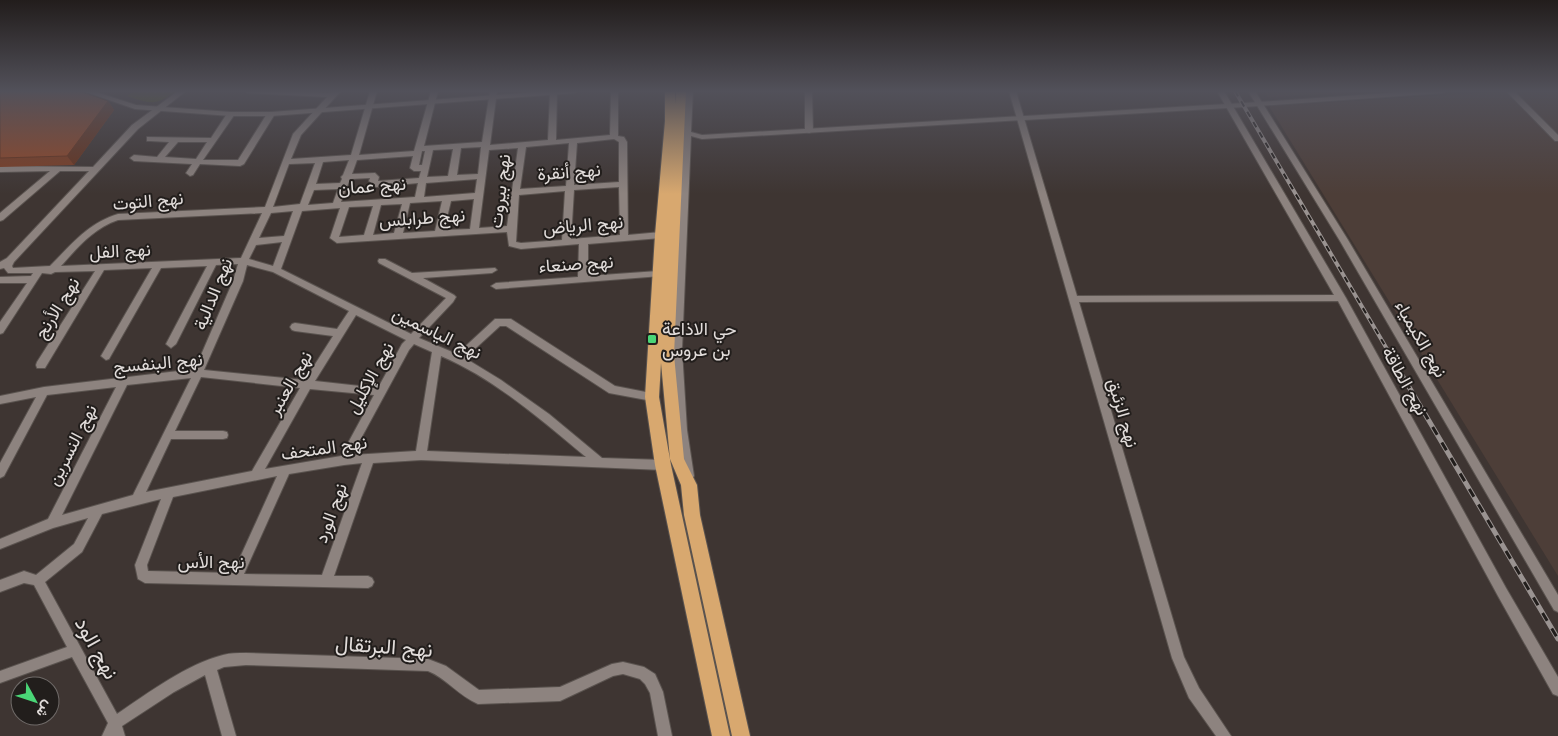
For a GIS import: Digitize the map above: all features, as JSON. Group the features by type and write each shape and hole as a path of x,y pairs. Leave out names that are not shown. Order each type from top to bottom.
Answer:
{"highway":[{"path":"670,125 660,235 652,397 663,465 721,736"},
{"path":"679,125 667,355 672,422 677,460 689,485 692,514 741,736"}],"street":[{"path":"0,266 10,260 137,125"},
{"path":"190,173 223,125"},
{"path":"134,158 239,163 264,125"},
{"name":"نهج الدالية","path":"137,499 198,373 238,281 244,261 268,210 297,134 306,125"},
{"path":"341,205 342,186 354,158 364,125"},
{"path":"419,199 423,180 423,150 428,125"},
{"path":"474,230 489,125"},
{"path":"552,125 552,142"},
{"path":"614,125 614,137"},
{"path":"687,125 677,350 681,421 689,485"},
{"path":"809,125 809,131"},
{"path":"687,133 702,137 894,125"},
{"name":"نهج الزئبق","path":"1022,125 1178,658 1194,693 1224,736"},
{"name":"نهج الطاقة","path":"1240,125 1341,298 1502,592 1558,689"},
{"name":"نهج الكيمياء","path":"1272,125 1344,240 1558,606"},
{"path":"1545,125 1558,139"},
{"path":"685,146 702,137"},
{"path":"286,162 354,158 457,147 522,146 552,142 621,138 623,142 624,237"},
{"path":"150,139 212,140"},
{"path":"159,158 176,139"},
{"path":"566,242 574,141"},
{"name":"نهج بيروت","path":"510,241 510,229 517,192 522,146"},
{"path":"452,178 457,147"},
{"path":"276,270 287,240 311,187 320,160"},
{"path":"0,179 10,168"},
{"path":"0,218 58,168"},
{"path":"0,169 94,169"},
{"path":"346,177 372,175 375,177 374,183 376,184 482,176"},
{"name":"نهج أنقرة","path":"517,192 623,184"},
{"path":"311,187 342,186"},
{"name":"نهج عمان","path":"268,210 478,196"},
{"path":"439,233 447,198"},
{"path":"398,236 406,200"},
{"path":"368,238 378,202"},
{"name":"نهج طرابلس","path":"341,205 335,240 510,229"},
{"name":"نهج التوت","path":"51,271 94,227 109,219 268,210"},
{"name":"نهج الرياض","path":"510,241 512,244 521,246 660,235"},
{"path":"253,242 287,240"},
{"path":"583,279 584,241"},
{"name":"نهج الفل","path":"10,260 7,266 12,271 37,275 51,271 244,261"},
{"name":"نهج الياسمين","path":"244,261 276,270 412,339 458,359 497,383 545,417 600,462"},
{"path":"382,261 412,276 492,270"},
{"path":"171,344 213,262"},
{"path":"106,356 158,265"},
{"name":"نهج الأرنج","path":"41,365 101,268"},
{"name":"نهج صنعاء","path":"496,286 658,274"},
{"path":"0,280 37,275"},
{"path":"0,330 37,275"},
{"name":"نهج الإكليل","path":"344,460 406,347 450,300 451,297 412,276"},
{"path":"1073,299 1341,298"},
{"name":"نهج العنبر","path":"256,475 307,385 354,310"},
{"path":"458,359 498,322 508,322 613,390 652,397"},
{"path":"295,327 338,334"},
{"path":"421,455 437,349"},
{"name":"نهج البنفسج","path":"0,400 44,391 198,373 380,392"},
{"name":"نهج النسرين","path":"52,523 123,383"},
{"path":"0,474 44,391"},
{"path":"169,435 223,435"},
{"name":"نهج المتحف","path":"0,544 52,523 137,499 256,475 344,460 421,455 663,465"},
{"name":"نهج الورد","path":"326,580 369,458"},
{"path":"236,579 285,471"},
{"name":"نهج الأس","path":"169,492 141,565 142,575 145,577 154,579 368,582"},
{"path":"0,586 24,577 38,581 78,548 98,510"},
{"name":"نهج الود","path":"38,581 116,729"},
{"path":"0,677 75,650"},
{"name":"نهج البرتقال","path":"116,729 144,702 210,666 224,661 246,659 428,665 441,671 472,695 488,697 560,694 612,670 623,668 644,674 650,679 656,692 665,736"},
{"path":"210,666 229,736"},
{"path":"109,736 116,729"}],"shaded area":[{"path":"1281,125 1558,125 1558,576"}],"building":[{"path":"0,125 90,125 67,156 0,158"}],"railway":[{"path":"1255,125 1397,366"},
{"path":"1396,365 1558,639"}],"place":[{"name":"حي الاذاعة بن عروس","path":"652,339"}]}
